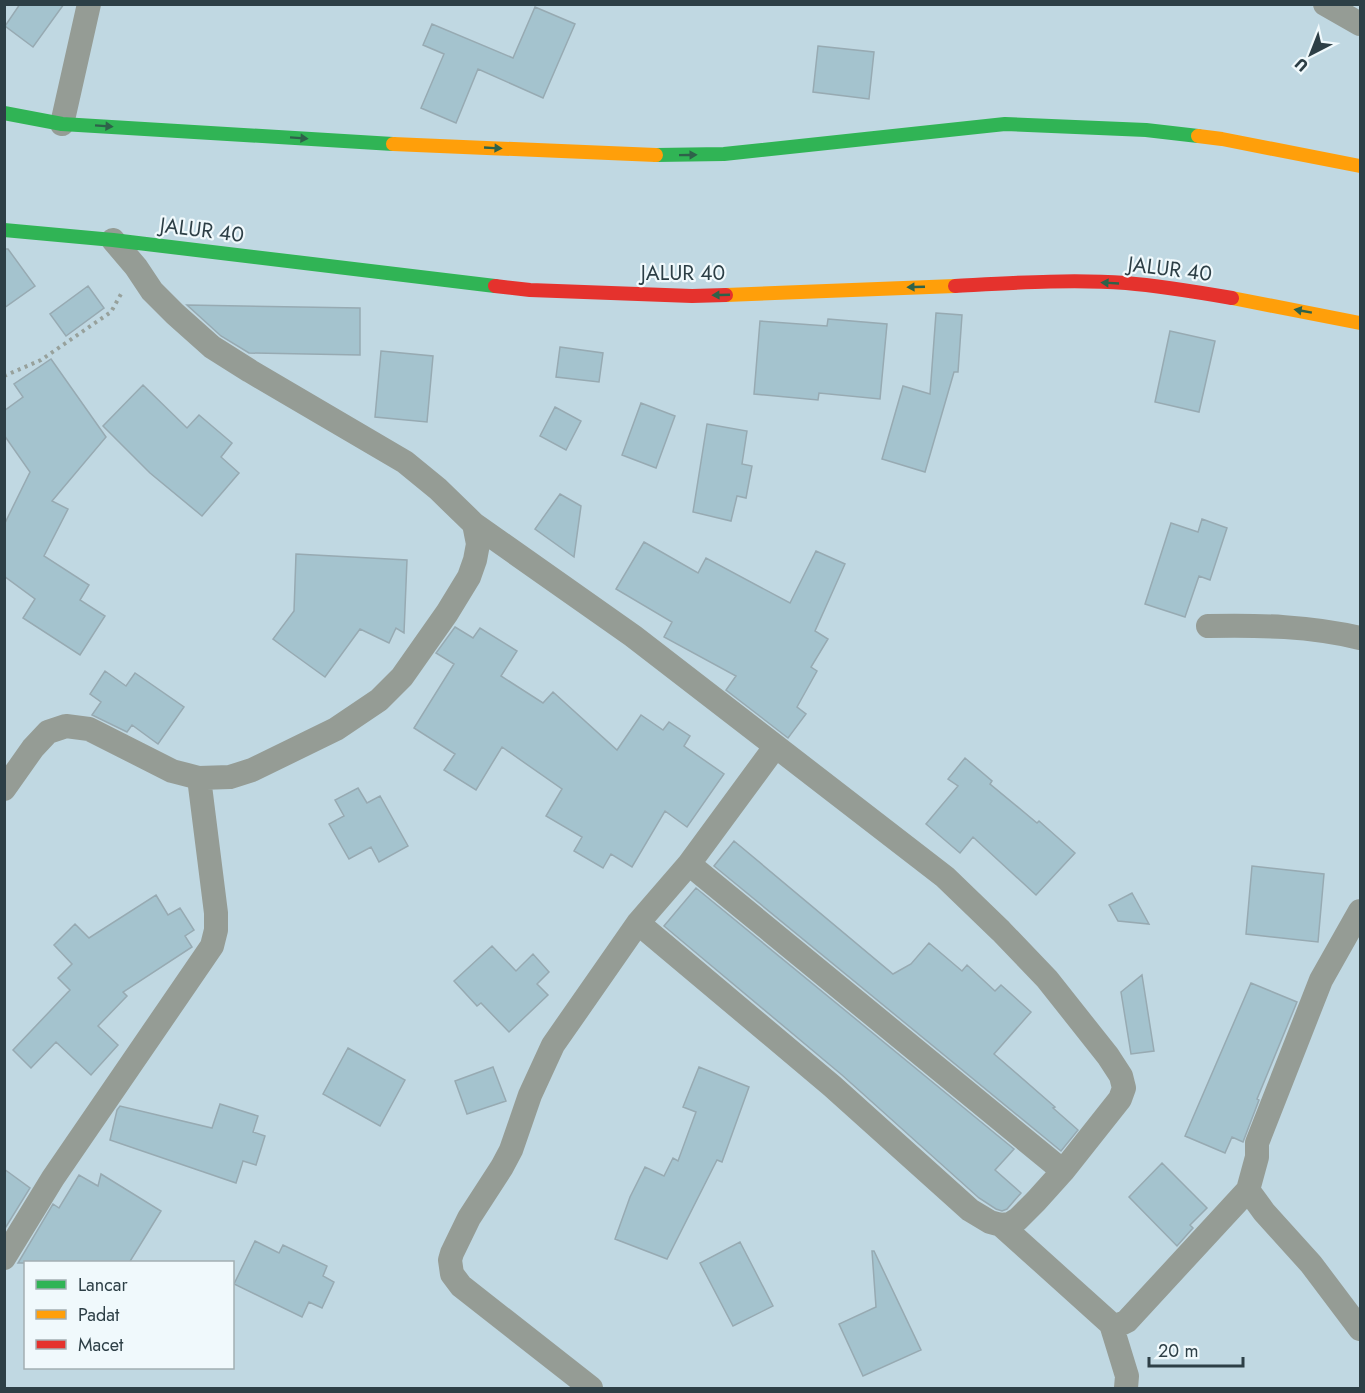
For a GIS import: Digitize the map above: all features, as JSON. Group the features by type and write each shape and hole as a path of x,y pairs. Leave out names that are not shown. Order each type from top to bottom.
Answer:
{"highway":[{"path":"4,113 62,124 340,141 637,155 724,154 1005,124 1157,131 1222,139 1360,166"},
{"name":"JALUR 40","path":"4,230 113,240 530,290 692,296 1047,282 1150,285 1311,312 1360,323"}],"street":[{"path":"62,124 89,4"},
{"path":"1325,4 1360,24"},
{"path":"113,240 136,267 152,291 212,347 405,462 438,489 474,524 633,636 953,885 1047,979 1121,1076 1124,1088 1120,1099 1064,1171 1018,1219 1010,1224 1001,1225 990,1222 970,1210 832,1086 638,923"},
{"path":"4,789 33,748 48,732 66,726 89,729 172,771 199,778 230,777 252,770 336,729 379,700 402,677 447,613 469,576 475,560 478,544 474,524"},
{"path":"1208,626 1281,625 1360,638"},
{"path":"591,1389 461,1286 453,1274 450,1260 457,1240 511,1150 530,1095 554,1044 638,923 689,864 775,747"},
{"path":"4,1258 53,1178 212,946 216,930 216,913 199,778"},
{"path":"689,864 1064,1171"},
{"path":"1111,1324 1122,1325 1127,1321 1248,1190 1257,1156 1257,1143 1321,980 1360,911"},
{"path":"1248,1190 1264,1212 1311,1264 1360,1329"},
{"path":"1001,1225 1111,1324 1127,1376 1126,1389"}],"path":[{"path":"4,376 41,360 111,312 136,267"}],"building":[{"path":"20,4 64,4 33,47 5,26"},
{"path":"535,7 575,24 543,98 478,69 456,123 421,108 444,54 423,45 432,24 513,58"},
{"path":"818,46 874,52 869,99 813,92"},
{"path":"4,249 8,249 35,286 4,308"},
{"path":"88,286 104,308 66,336 50,314"},
{"path":"187,305 360,308 360,355 249,353 221,336"},
{"path":"936,313 962,315 958,372 954,372 925,472 882,459 903,386 930,394"},
{"path":"828,319 887,324 880,399 819,393 818,400 754,394 760,321 827,326"},
{"path":"1170,331 1215,341 1199,412 1155,402"},
{"path":"560,347 603,353 599,382 556,377"},
{"path":"381,351 433,356 427,422 375,417"},
{"path":"51,359 106,437 52,501 68,509 44,556 89,585 80,600 105,616 80,655 23,618 35,599 4,576 4,525 30,472 4,435 4,411 23,397 14,384"},
{"path":"143,385 187,428 199,415 232,443 221,457 239,473 202,516 150,473 103,426"},
{"path":"641,403 675,416 656,468 622,455"},
{"path":"555,407 581,421 566,450 540,436"},
{"path":"707,424 747,431 742,464 752,466 746,498 737,496 731,521 693,512"},
{"path":"560,494 581,506 574,557 535,529"},
{"path":"1202,519 1227,528 1210,580 1199,576 1185,617 1145,604 1171,523 1198,532"},
{"path":"644,542 698,573 706,558 790,603 816,551 845,564 815,631 828,639 811,667 817,671 797,707 806,714 788,738 726,690 736,676 664,637 672,622 616,589"},
{"path":"296,554 407,560 404,633 396,628 389,643 360,629 325,677 289,651 273,639 294,611"},
{"path":"455,627 473,638 480,628 517,651 501,676 543,703 553,692 617,750 641,715 663,730 669,722 690,736 684,746 724,774 687,827 665,811 632,867 611,854 603,868 574,851 582,837 546,816 562,789 502,747 476,790 444,770 455,754 414,728 454,664 436,653"},
{"path":"105,671 126,686 135,673 184,707 158,744 132,725 127,732 92,715 101,702 90,694"},
{"path":"965,758 992,781 990,784 1037,823 1039,821 1075,853 1036,895 973,837 960,853 926,824 958,786 948,779"},
{"path":"358,788 367,803 380,796 408,846 379,862 371,847 349,859 329,824 344,816 335,800"},
{"path":"734,841 893,974 911,964 929,943 962,971 967,965 995,991 1001,985 1031,1012 994,1054 1078,1130 1061,1151 714,866"},
{"path":"1252,866 1324,874 1318,942 1246,934"},
{"path":"696,888 1014,1149 995,1170 1021,1193 1007,1209 1002,1211 996,1209 979,1198 842,1075 664,926"},
{"path":"1132,893 1149,924 1118,921 1109,905"},
{"path":"156,895 168,915 180,908 194,930 185,936 192,947 123,992 127,996 98,1026 118,1045 91,1075 56,1042 31,1068 13,1050 70,990 58,978 72,964 54,945 75,924 89,938"},
{"path":"492,946 516,971 533,954 549,972 537,984 548,995 509,1032 481,1003 477,1006 454,981"},
{"path":"1142,975 1154,1051 1131,1054 1121,992"},
{"path":"1251,983 1297,1002 1257,1099 1259,1100 1243,1142 1232,1137 1225,1153 1185,1136"},
{"path":"348,1048 405,1080 380,1126 323,1094"},
{"path":"493,1067 506,1101 467,1114 455,1081"},
{"path":"699,1067 749,1087 722,1162 717,1160 667,1259 615,1239 630,1197 645,1167 664,1176 673,1158 678,1161 696,1112 683,1107"},
{"path":"220,1104 258,1116 253,1132 265,1136 256,1165 243,1161 236,1183 110,1140 120,1106 212,1128"},
{"path":"1162,1163 1207,1208 1190,1225 1193,1228 1177,1246 1129,1197"},
{"path":"4,1169 30,1188 4,1230"},
{"path":"101,1174 161,1211 130,1261 24,1261 24,1263 18,1263 53,1204 59,1208 79,1175 98,1186"},
{"path":"255,1241 279,1253 283,1245 327,1266 323,1276 334,1282 322,1308 309,1302 302,1317 234,1284"},
{"path":"740,1242 773,1306 733,1326 700,1263"},
{"path":"872,1251 921,1350 863,1376 839,1324 876,1307"}],"traffic: fast":[{"path":"4,113 62,124 393,144"},
{"path":"656,155 724,154 1005,124 1146,130 1198,136"},
{"path":"4,230 113,240 495,286"}],"traffic: slow":[{"path":"1198,136 1360,166"},
{"path":"393,144 656,155"},
{"path":"726,295 955,286"},
{"path":"1232,298 1360,323"}],"traffic: jam":[{"path":"955,286 1084,281 1153,286 1232,298"},
{"path":"495,286 530,290 692,296 726,295"}]}
